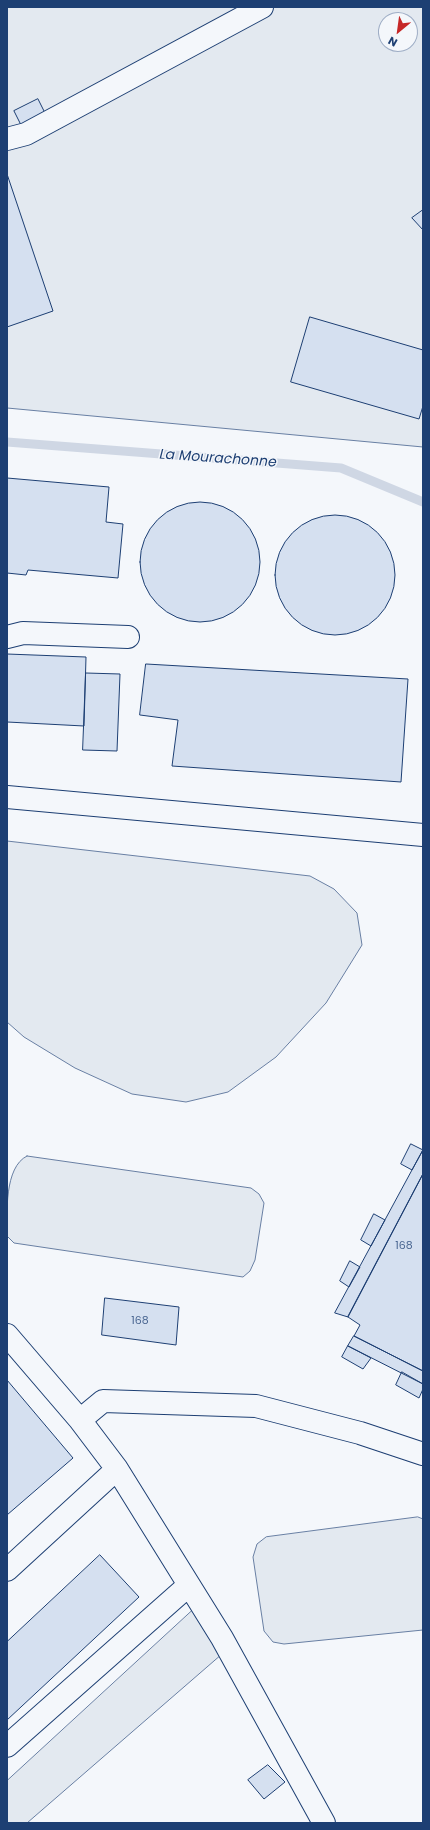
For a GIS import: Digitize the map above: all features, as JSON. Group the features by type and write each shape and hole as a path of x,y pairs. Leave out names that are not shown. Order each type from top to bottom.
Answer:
{"street":[{"path":"7,139 26,134 262,7"},
{"path":"7,637 23,633 128,637"},
{"path":"7,785 36,800"},
{"path":"7,798 423,835"},
{"path":"7,1335 80,1420 117,1469 222,1638 324,1823"},
{"path":"80,1420 103,1401 256,1406 360,1433 423,1454"},
{"path":"7,1570 117,1469"},
{"path":"7,1746 189,1585"}],"shaded area":[{"path":"7,7 423,7 423,447 7,408"},
{"path":"7,841 310,876 334,889 357,913 362,945 326,1003 276,1057 228,1092 186,1102 132,1094 75,1068 24,1037 7,1022"},
{"path":"27,1156 251,1188 259,1194 264,1203 255,1260 250,1271 243,1277 14,1243 7,1236 8,1192 14,1170"},
{"path":"418,1517 423,1519 423,1630 284,1644 273,1642 264,1631 253,1557 257,1544 266,1537"},
{"path":"193,1610 222,1654 27,1823 7,1823 7,1781"}],"building":[{"path":"38,99 46,115 22,127 14,111"},
{"path":"7,174 53,311 7,327"},
{"path":"423,210 423,230 412,218"},
{"path":"310,317 423,350 423,406 419,419 291,382"},
{"path":"7,478 109,487 106,522 123,524 118,578 28,570 26,575 7,573"},
{"path":"200,502 223,507 233,512 242,520 250,529 255,539 260,562 255,585 250,595 242,604 233,612 223,617 200,622 177,617 167,612 158,604 150,595 145,585 140,562 145,539 150,529 158,520 167,512 177,507"},
{"path":"335,515 358,520 368,525 377,533 385,542 390,552 395,575 390,598 385,608 377,617 368,625 358,630 335,635 312,630 302,625 293,617 285,608 280,598 275,575 280,552 285,542 293,533 302,525 312,520"},
{"path":"7,654 86,657 84,726 7,722"},
{"path":"146,664 408,679 401,782 172,766 178,720 140,715"},
{"path":"86,673 120,674 117,751 83,750"},
{"path":"411,1144 423,1150 412,1170 401,1164"},
{"path":"423,1150 423,1174 348,1317 335,1313"},
{"path":"423,1174 423,1371 354,1336 360,1325 348,1317"},
{"path":"374,1214 385,1220 371,1246 361,1240"},
{"path":"350,1261 360,1267 349,1287 340,1281"},
{"path":"105,1298 179,1307 176,1345 102,1335"},
{"path":"354,1336 423,1371 423,1384 348,1346"},
{"path":"348,1346 371,1358 363,1369 342,1357"},
{"path":"402,1372 423,1384 423,1389 419,1398 396,1385"},
{"path":"7,1380 73,1458 7,1515"},
{"path":"100,1555 139,1597 7,1720 7,1642"},
{"path":"268,1765 285,1782 264,1799 248,1780"}],"waterway":[{"name":"La Mourachonne","path":"7,442 341,468 423,502"}]}
